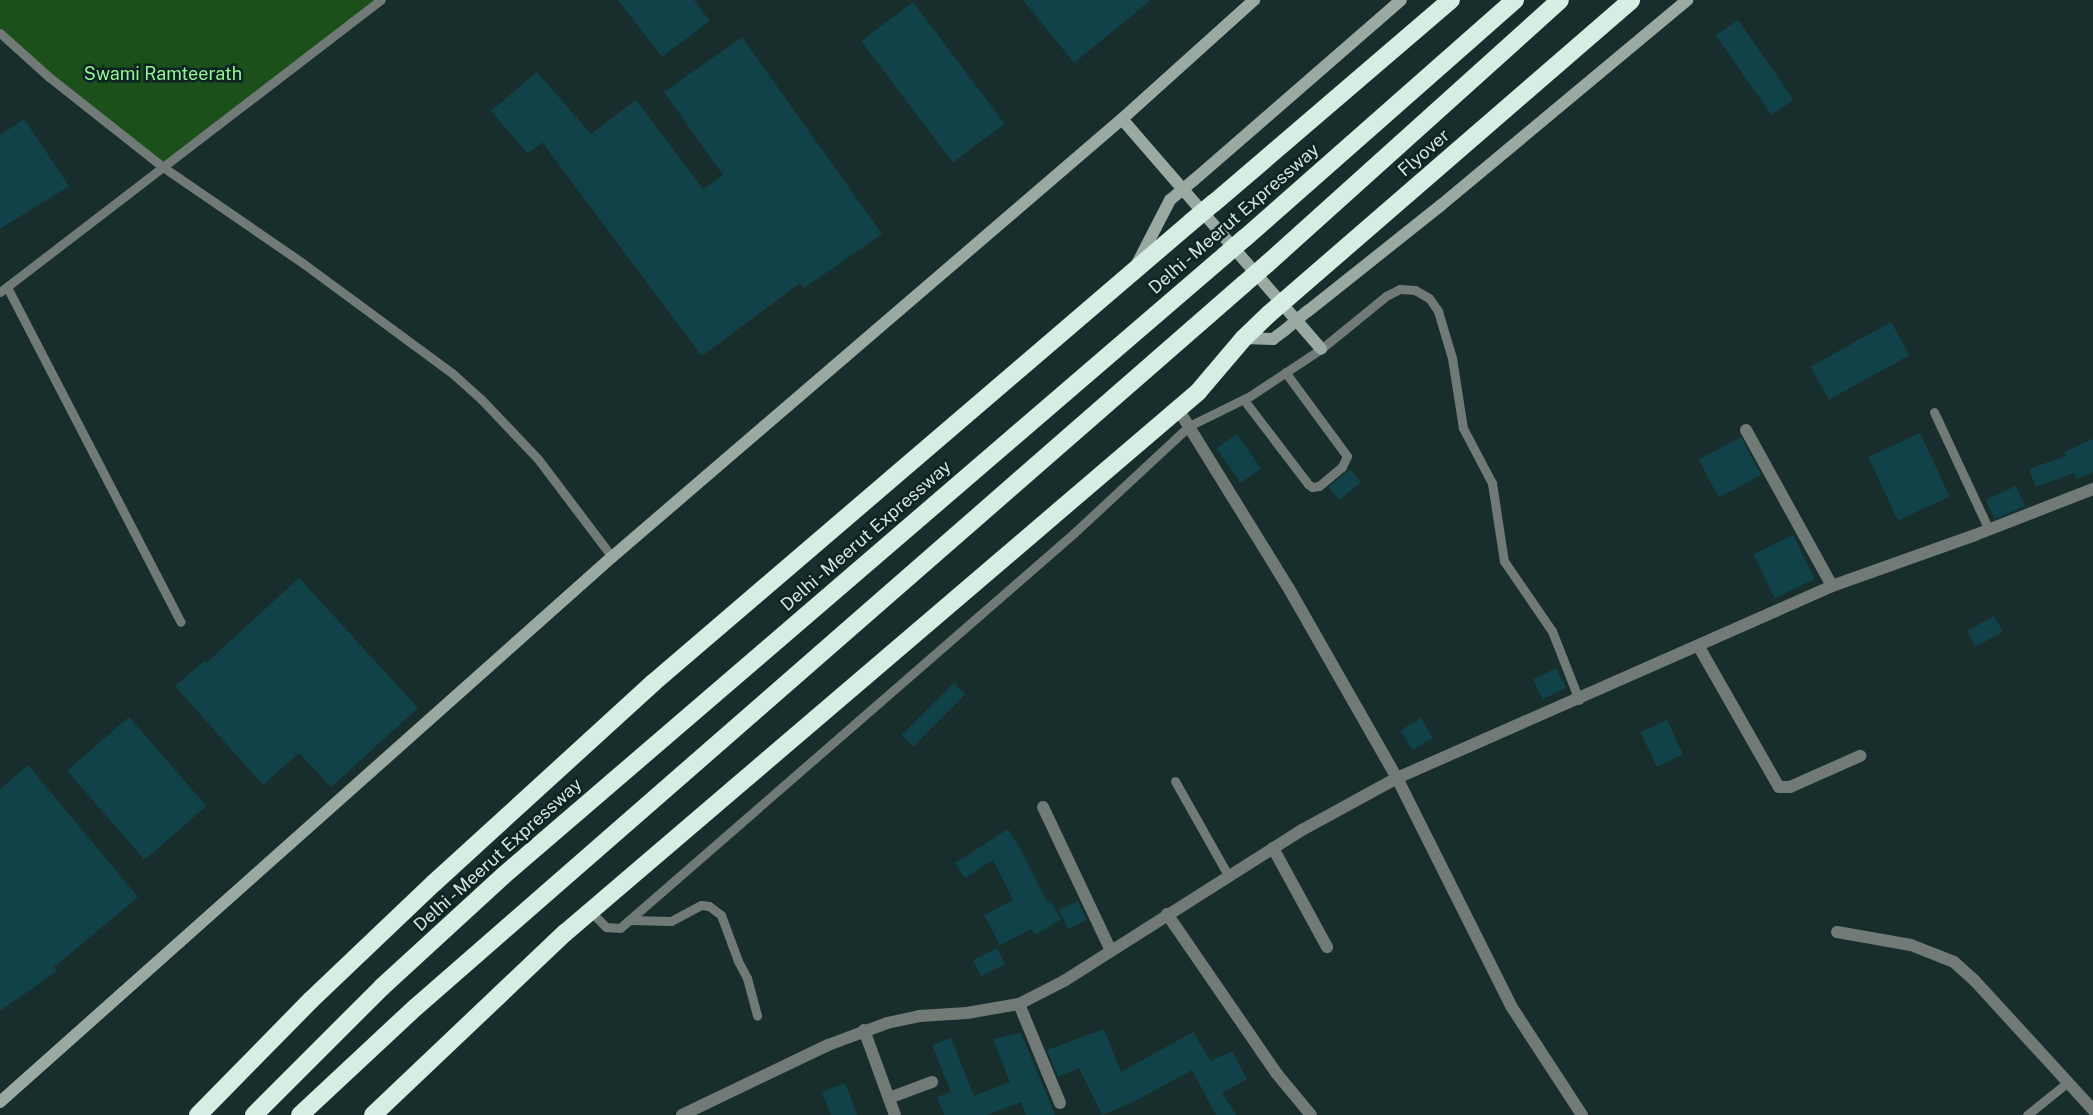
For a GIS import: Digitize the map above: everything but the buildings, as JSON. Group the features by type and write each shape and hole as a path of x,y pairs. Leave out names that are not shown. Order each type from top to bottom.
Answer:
{"highway":[{"path":"198,1115 237,1074 434,883 653,683 1450,0"},
{"name":"Delhi - Meerut Expressway","path":"254,1115 382,987 503,876 1245,238 1515,0"},
{"path":"300,1115 416,1007 1245,284 1560,0"},
{"name":"Flyover","path":"373,1115 590,910 1198,392 1244,338 1269,314 1632,0"},
{"path":"189,1115 237,1074"}],"main road":[{"path":"0,1102 612,557 1122,119 1254,0"},
{"path":"1132,273 1170,200 1401,0"},
{"path":"1244,338 1273,339 1285,330 1440,206 1687,0"},
{"path":"1122,119 1321,349"}],"street":[{"path":"1178,409 1288,587 1397,778 1511,1006 1582,1115"},
{"path":"1746,429 1832,586"},
{"path":"682,1115 864,1030 919,1016 966,1013 1019,1004 1064,981 1273,848 1397,778 1579,700 1832,586 1989,530 2093,489"},
{"path":"1699,647 1779,787 1790,787 1860,756"},
{"path":"1043,807 1111,951"},
{"path":"1273,848 1327,947"},
{"path":"1167,914 1277,1074 1311,1115"},
{"path":"1837,932 1911,945 1954,962 1975,981 2093,1110"},
{"path":"1019,1004 1060,1103"},
{"path":"864,1030 895,1115"},
{"path":"889,1098 932,1082"}],"lane":[{"path":"180,622 3,290 381,0"},
{"path":"0,33 49,77 163,167 323,277 452,373 482,400 538,459 612,557"},
{"path":"590,910 606,927 620,928 1066,540 1189,426 1244,400 1321,349 1386,296 1400,289 1415,290 1429,298 1438,311 1452,358 1463,428 1492,483 1504,561 1552,631 1579,700"},
{"path":"1244,400 1308,484 1312,487 1319,486 1342,467 1347,456 1286,372"},
{"path":"1934,412 1989,530"},
{"path":"1175,781 1228,875"},
{"path":"629,920 671,921 701,905 709,906 721,915 738,961 747,978 756,1016"},
{"path":"2027,1115 2068,1082"}],"green space":[{"name":"Swami Ramteerath","path":"0,0 381,0 163,167 0,33"}]}
